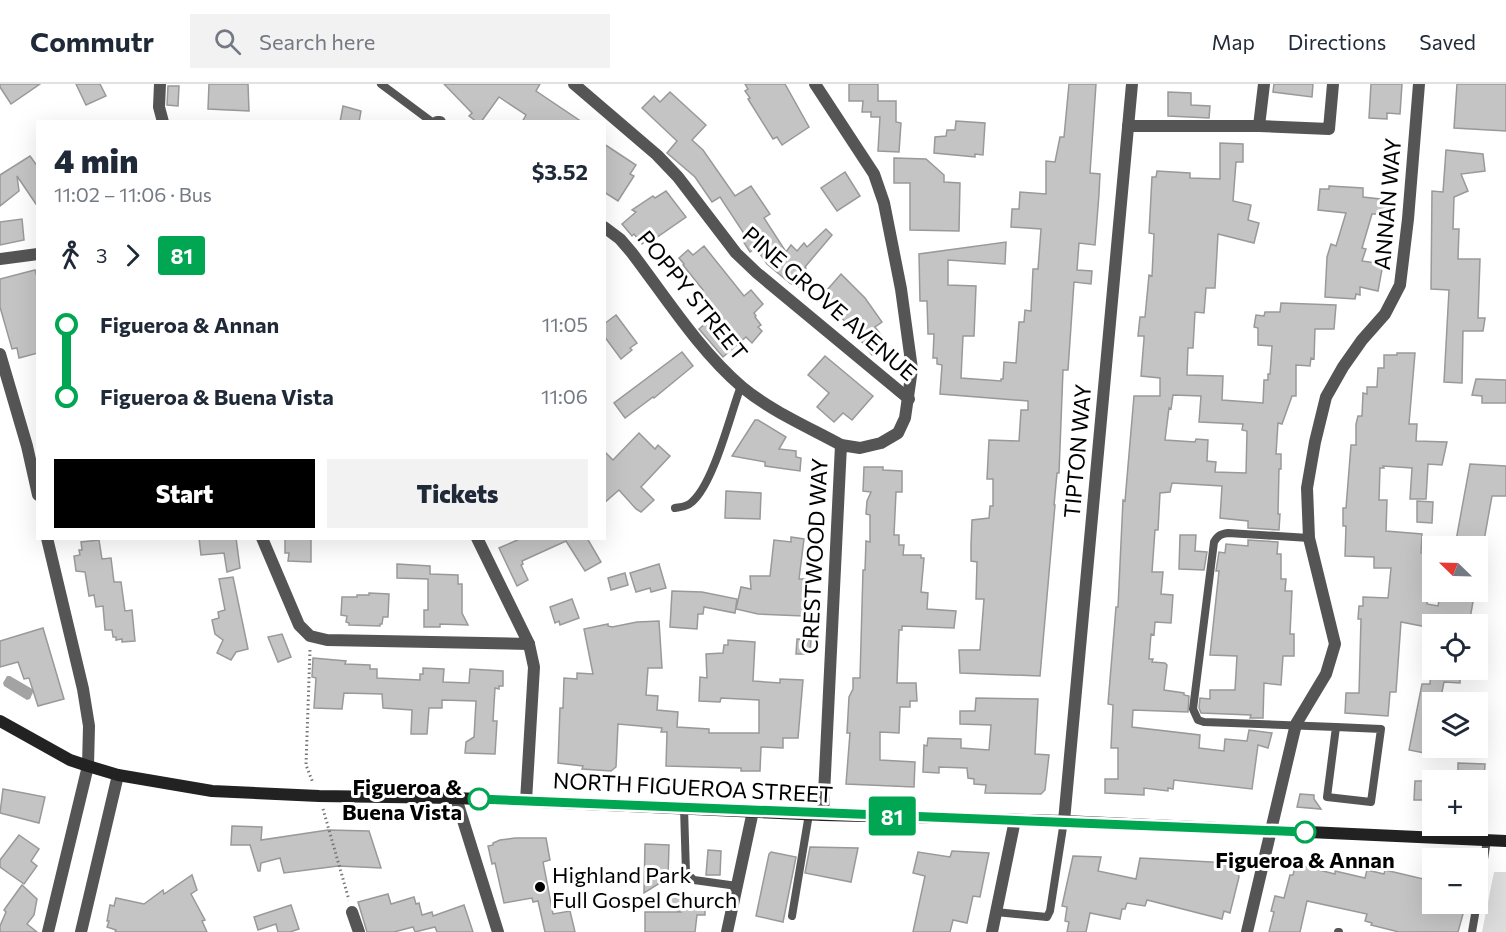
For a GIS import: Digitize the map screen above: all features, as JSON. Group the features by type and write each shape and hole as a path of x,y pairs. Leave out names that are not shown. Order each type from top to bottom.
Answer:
{"main road":[{"name":"NORTH FIGUEROA STREET","path":"0,721 70,760 118,776 212,791 319,796 456,798 809,814 1064,821 1506,841"}],"street":[{"path":"160,84 159,107 162,120"},
{"name":"PINE GROVE AVENUE","path":"574,84 657,154 678,177 736,253 757,273 909,399"},
{"name":"CRESTWOOD WAY","path":"815,84 874,174 884,203 901,289 912,369 905,418 898,433 881,443 860,448 841,445 823,814"},
{"name":"TIPTON WAY","path":"1064,821 1132,84"},
{"path":"1258,126 1264,84"},
{"path":"1128,126 1258,126 1329,129 1333,84"},
{"name":"ANNAN WAY","path":"1247,932 1296,724 1326,674 1335,644 1309,538 1307,488 1315,442 1326,397 1343,366 1385,314 1400,285 1419,84"},
{"name":"POPPY STREET","path":"606,228 620,239 694,335 741,386 766,404 841,445"},
{"path":"0,259 36,254"},
{"path":"0,354 27,446 36,486"},
{"path":"47,540 83,689 89,726 88,766 48,932"},
{"path":"263,540 298,625 310,636 327,640 529,644"},
{"path":"478,540 529,644 534,667 526,801"},
{"path":"81,932 118,776"},
{"path":"456,798 498,932"},
{"path":"728,932 753,811"},
{"path":"992,932 1015,820"},
{"path":"352,912 359,932"}],"lane":[{"path":"381,84 429,120"},
{"path":"675,508 689,505 694,501 709,475 741,386"},
{"path":"1309,538 1228,533 1220,534 1216,538 1204,610 1193,709 1198,720 1204,722 1380,729 1371,802 1327,797 1336,728"},
{"path":"684,808 686,873 694,880 737,886"},
{"path":"792,916 809,814"},
{"path":"996,912 1047,917 1050,911 1064,821"},
{"path":"1486,848 1487,840"},
{"path":"1472,932 1475,914"}],"path":[{"path":"310,636 306,765 319,796 352,912"}],"shaded area":[{"path":"7,676 34,690 30,699 27,700 4,686 3,683"},
{"path":"1494,872 1506,872 1506,932 1482,932 1486,914 1488,914"}],"building":[{"path":"0,84 40,84 11,104"},
{"path":"76,84 100,84 106,96 86,105"},
{"path":"209,84 248,84 249,111 208,109"},
{"path":"444,84 540,84 536,91 579,120 523,120 526,115 499,97 482,120 474,120 469,116 472,113"},
{"path":"745,84 785,84 809,127 782,145 777,137 773,139 748,99 750,98 745,91 748,89"},
{"path":"849,84 878,84 878,101 896,101 896,122 901,123 899,152 878,151 880,117 871,117 871,112 862,112 863,101 849,101"},
{"path":"1069,84 1096,84 1090,173 1100,174 1095,245 1079,243 1077,270 1092,271 1091,284 1074,282 1068,370 1063,370 1059,473 1057,473 1054,505 1040,676 960,673 959,650 980,650 984,599 976,599 977,562 971,561 972,520 989,518 990,506 993,506 993,479 987,479 989,440 1019,441 1021,410 1028,410 1028,401 940,394 942,365 937,364 937,358 933,358 934,334 928,334 927,301 920,301 919,254 1006,242 1005,264 948,260 948,285 976,286 974,336 963,336 961,378 1001,381 1004,362 1016,363 1019,322 1024,322 1025,310 1031,311 1033,269 1038,269 1041,229 1011,227 1012,209 1019,209 1020,192 1046,194 1046,161 1055,162 1060,137 1064,137"},
{"path":"1274,84 1313,84 1312,97 1273,92"},
{"path":"1371,84 1402,84 1400,114 1387,113 1387,119 1369,118"},
{"path":"1457,84 1506,84 1506,131 1454,128"},
{"path":"168,86 179,86 178,106 167,105"},
{"path":"670,92 706,125 692,140 703,150 735,196 751,186 770,214 764,218 786,252 791,245 797,251 804,243 807,247 826,229 832,235 805,267 803,273 807,276 798,287 767,264 756,248 750,252 741,238 745,235 720,197 712,202 695,177 667,153 677,141 642,108 654,96 660,102"},
{"path":"1168,92 1191,93 1191,105 1210,106 1209,118 1168,116"},
{"path":"343,106 361,111 359,120 340,120"},
{"path":"956,121 985,123 983,155 975,154 975,157 934,153 935,137 946,136 947,130 955,130"},
{"path":"1220,143 1243,144 1243,162 1236,162 1233,201 1251,205 1248,220 1259,223 1254,243 1218,234 1215,288 1206,288 1204,313 1195,312 1193,348 1188,348 1187,375 1223,376 1222,400 1263,403 1264,380 1268,380 1268,374 1270,374 1272,346 1258,345 1258,328 1254,327 1256,315 1264,316 1265,312 1280,312 1281,303 1336,305 1334,329 1315,329 1314,359 1311,358 1310,366 1296,365 1296,396 1292,396 1282,424 1278,423 1276,454 1281,454 1279,530 1248,528 1248,521 1220,518 1222,486 1172,483 1170,492 1160,493 1152,572 1163,572 1161,594 1173,595 1171,623 1155,622 1154,635 1151,634 1149,659 1153,659 1152,662 1167,665 1164,690 1189,696 1188,712 1133,710 1132,727 1200,735 1199,748 1224,751 1225,739 1247,741 1249,730 1272,733 1268,748 1258,745 1252,789 1174,780 1173,789 1168,788 1168,791 1144,788 1144,795 1105,793 1105,779 1118,779 1118,748 1111,748 1113,705 1108,704 1116,607 1118,607 1123,500 1125,501 1134,396 1160,396 1160,378 1141,376 1144,336 1138,336 1140,317 1145,317 1149,275 1152,276 1154,234 1149,233 1152,177 1156,177 1157,171 1190,173 1190,178 1220,179","holes":["1173,395 1201,396 1199,422 1243,424 1242,430 1247,431 1246,473 1215,472 1216,462 1207,461 1208,440 1196,439 1195,442 1165,440"]},
{"path":"606,145 636,165 630,174 634,176 618,201 606,193"},
{"path":"1446,150 1483,154 1485,171 1461,174 1468,191 1454,197 1453,229 1459,229 1458,259 1480,259 1478,318 1485,318 1483,331 1463,331 1462,383 1444,382 1449,290 1431,289 1432,191 1443,192"},
{"path":"30,156 36,164 36,204 17,176 19,191 0,206 0,175"},
{"path":"894,158 926,159 944,175 944,182 960,183 959,231 910,230 910,183 894,183"},
{"path":"845,172 860,196 837,211 821,188"},
{"path":"1329,186 1363,188 1363,197 1389,200 1387,214 1372,214 1362,248 1366,249 1362,261 1383,264 1378,291 1360,287 1360,295 1356,294 1355,299 1325,297 1327,257 1331,244 1336,246 1346,213 1318,210 1320,189 1329,189"},
{"path":"666,191 686,217 653,240 650,237 642,244 622,224 636,212 632,210 653,196 655,198"},
{"path":"22,219 24,240 0,245 0,222"},
{"path":"704,246 744,296 751,290 763,304 754,313 761,325 758,327 762,331 752,343 746,337 723,357 699,329 715,315 699,294 703,290 679,258 688,250 693,255"},
{"path":"35,270 36,354 19,358 17,348 12,349 0,307 0,279"},
{"path":"841,274 865,298 882,322 875,327 887,343 872,355 848,324 820,298"},
{"path":"616,315 637,343 621,359 606,339 606,322"},
{"path":"682,352 693,366 625,418 614,403"},
{"path":"1397,353 1415,353 1409,424 1417,424 1416,441 1447,442 1442,465 1428,464 1426,499 1410,499 1412,468 1383,466 1384,468 1380,468 1379,500 1387,500 1386,531 1422,534 1422,602 1438,606 1439,602 1473,602 1471,614 1422,614 1422,626 1401,622 1396,692 1390,692 1388,716 1345,713 1346,693 1359,693 1361,619 1358,619 1359,606 1363,606 1363,597 1388,598 1391,568 1374,568 1374,557 1345,556 1346,526 1343,526 1343,508 1346,508 1351,445 1356,445 1356,424 1358,416 1362,416 1363,393 1367,394 1367,387 1377,387 1378,368 1384,368 1384,355 1397,355"},
{"path":"825,356 873,396 852,420 843,413 834,422 817,407 829,393 808,375"},
{"path":"1476,379 1506,380 1506,403 1482,403 1482,396 1472,395"},
{"path":"755,420 786,437 779,449 796,451 796,457 801,458 800,471 765,466 765,462 732,456"},
{"path":"639,433 655,449 658,445 670,456 641,487 654,500 641,512 619,490 606,501 606,453 613,460"},
{"path":"1470,464 1506,466 1506,496 1492,496 1485,536 1457,536"},
{"path":"864,467 883,467 883,470 902,471 902,492 896,492 894,535 899,535 899,545 904,545 903,555 921,555 921,558 924,558 921,592 928,593 927,609 956,611 954,628 902,626 902,630 899,630 897,683 916,683 917,701 910,701 910,707 900,707 899,733 880,732 880,760 915,762 914,787 846,784 850,733 847,733 849,697 853,689 853,678 860,678 863,570 865,570 866,541 870,542 870,515 866,514 867,501 871,492 863,491"},
{"path":"726,491 761,493 760,519 725,518"},
{"path":"1417,501 1433,502 1432,523 1417,522"},
{"path":"1180,535 1196,535 1195,551 1207,552 1204,570 1179,569"},
{"path":"791,537 804,539 799,579 805,579 803,616 758,614 736,609 741,587 751,589 750,576 770,576 774,540 791,542"},
{"path":"99,540 102,559 111,558 114,582 121,582 125,611 132,610 135,641 116,640 112,630 105,630 103,606 96,607 94,595 89,596 85,572 76,571 74,556 80,555 81,542"},
{"path":"199,540 236,540 240,568 227,572 224,553 201,555"},
{"path":"285,540 311,540 311,562 288,561 289,553 285,553"},
{"path":"517,540 588,540 601,562 585,571 566,541 522,561 521,565 528,580 517,586 499,548"},
{"path":"1248,540 1278,542 1277,554 1281,554 1281,579 1286,579 1285,591 1292,591 1290,634 1294,634 1294,656 1283,656 1281,685 1264,683 1263,718 1250,718 1251,715 1201,713 1200,698 1210,699 1210,690 1235,690 1237,656 1210,655 1219,571 1216,571 1219,552 1225,553 1226,544 1248,546"},
{"path":"397,564 430,566 430,574 458,575 458,584 462,584 462,613 468,625 440,624 440,627 424,627 424,610 428,610 428,579 397,578"},
{"path":"659,564 666,588 651,592 650,588 636,592 630,573"},
{"path":"625,573 628,585 611,590 608,578"},
{"path":"233,577 248,649 236,652 231,660 217,653 223,640 215,634 212,620 219,618 218,612 225,610 219,579"},
{"path":"672,591 702,592 737,599 735,613 704,607 703,614 698,614 697,629 670,627"},
{"path":"369,593 389,594 388,617 383,617 380,626 349,625 346,622 347,616 341,615 342,597 357,597 357,595 369,595"},
{"path":"572,599 579,618 560,625 559,621 555,623 550,607"},
{"path":"659,621 662,668 648,668 646,695 658,696 657,710 678,712 677,727 709,729 709,733 759,733 759,700 721,698 720,702 699,701 700,677 707,678 706,654 723,653 724,645 728,645 728,640 755,642 753,681 780,683 780,679 803,680 798,738 783,738 783,748 761,747 760,771 741,771 741,768 666,766 667,732 661,732 662,728 618,724 616,767 611,771 582,769 583,766 558,763 560,708 563,708 564,678 577,679 577,673 593,674 584,629 608,624 612,627"},
{"path":"43,628 64,699 38,706 29,678 24,679 18,662 0,667 0,641"},
{"path":"282,634 291,657 278,662 268,637"},
{"path":"797,639 811,640 810,654 796,654"},
{"path":"313,658 346,661 345,664 370,665 370,669 377,669 377,678 420,680 423,668 444,669 443,682 469,683 470,669 503,671 503,686 499,686 499,689 495,688 493,721 497,721 495,754 465,753 466,742 474,737 476,701 442,700 442,708 429,708 427,734 411,734 412,710 383,708 382,694 344,693 342,709 314,708 316,678 312,677"},
{"path":"1430,680 1460,680 1460,683 1444,682 1442,692 1422,692 1422,752 1409,750 1422,684 1430,684"},
{"path":"976,698 1038,699 1035,754 1049,755 1045,790 1041,794 985,793 986,785 974,784 974,779 968,778 967,768 939,767 939,773 923,772 924,745 927,746 928,738 961,739 961,748 989,750 991,725 960,724 960,711 975,711"},
{"path":"1458,763 1485,764 1485,770 1458,770"},
{"path":"1415,781 1422,781 1422,800 1414,800"},
{"path":"3,789 45,797 39,823 0,813"},
{"path":"1300,794 1314,795 1321,809 1297,807"},
{"path":"232,826 262,827 261,840 328,830 369,831 381,868 338,866 284,873 280,858 261,863 260,871 258,871 250,845 231,845"},
{"path":"19,835 39,849 31,861 37,866 24,884 0,867 0,860"},
{"path":"546,838 550,860 543,862 553,914 570,911 575,932 545,932 538,901 533,902 532,898 504,903 495,863 492,864 488,846 500,840"},
{"path":"645,844 669,845 668,878 644,893"},
{"path":"810,847 858,848 851,882 805,873"},
{"path":"708,850 721,851 720,875 706,875"},
{"path":"952,851 989,853 980,897 973,896 967,923 953,920 950,932 913,932 925,876 913,873 918,852 950,857"},
{"path":"771,852 796,857 783,922 756,916"},
{"path":"1073,856 1101,857 1098,871 1136,879 1140,858 1229,863 1238,872 1239,877 1230,913 1224,911 1222,919 1147,900 1145,906 1127,903 1125,909 1122,909 1120,919 1090,913 1086,932 1067,932 1069,922 1065,921 1067,907 1062,906"},
{"path":"1303,866 1365,878 1367,870 1384,874 1385,870 1422,879 1422,914 1463,914 1458,932 1399,932 1371,925 1372,923 1365,921 1367,914 1307,901 1300,932 1269,932 1275,896 1284,898 1290,875 1293,875 1295,867 1302,869"},
{"path":"192,875 197,890 191,894 205,920 202,921 207,932 115,932 116,930 107,927 110,905 114,906 116,898 144,904 163,890 164,894"},
{"path":"22,885 37,899 34,915 27,924 37,932 0,932 6,912 4,910"},
{"path":"388,894 391,904 414,897 416,904 419,903 422,915 432,912 433,916 464,905 473,932 437,932 435,927 415,932 413,927 394,932 367,932 358,902"},
{"path":"670,895 705,896 705,915 697,915 695,932 645,932 645,912 680,912 670,906"},
{"path":"291,905 299,929 278,932 276,924 258,930 254,917"}],"bus line":[{"name":"81","path":"479,799 1305,832"}],"place":[{"name":"Figueroa & Buena Vista","path":"479,799"},
{"name":"Figueroa & Annan","path":"1305,832"},
{"name":"Highland Park Full Gospel Church","path":"540,887"}]}
